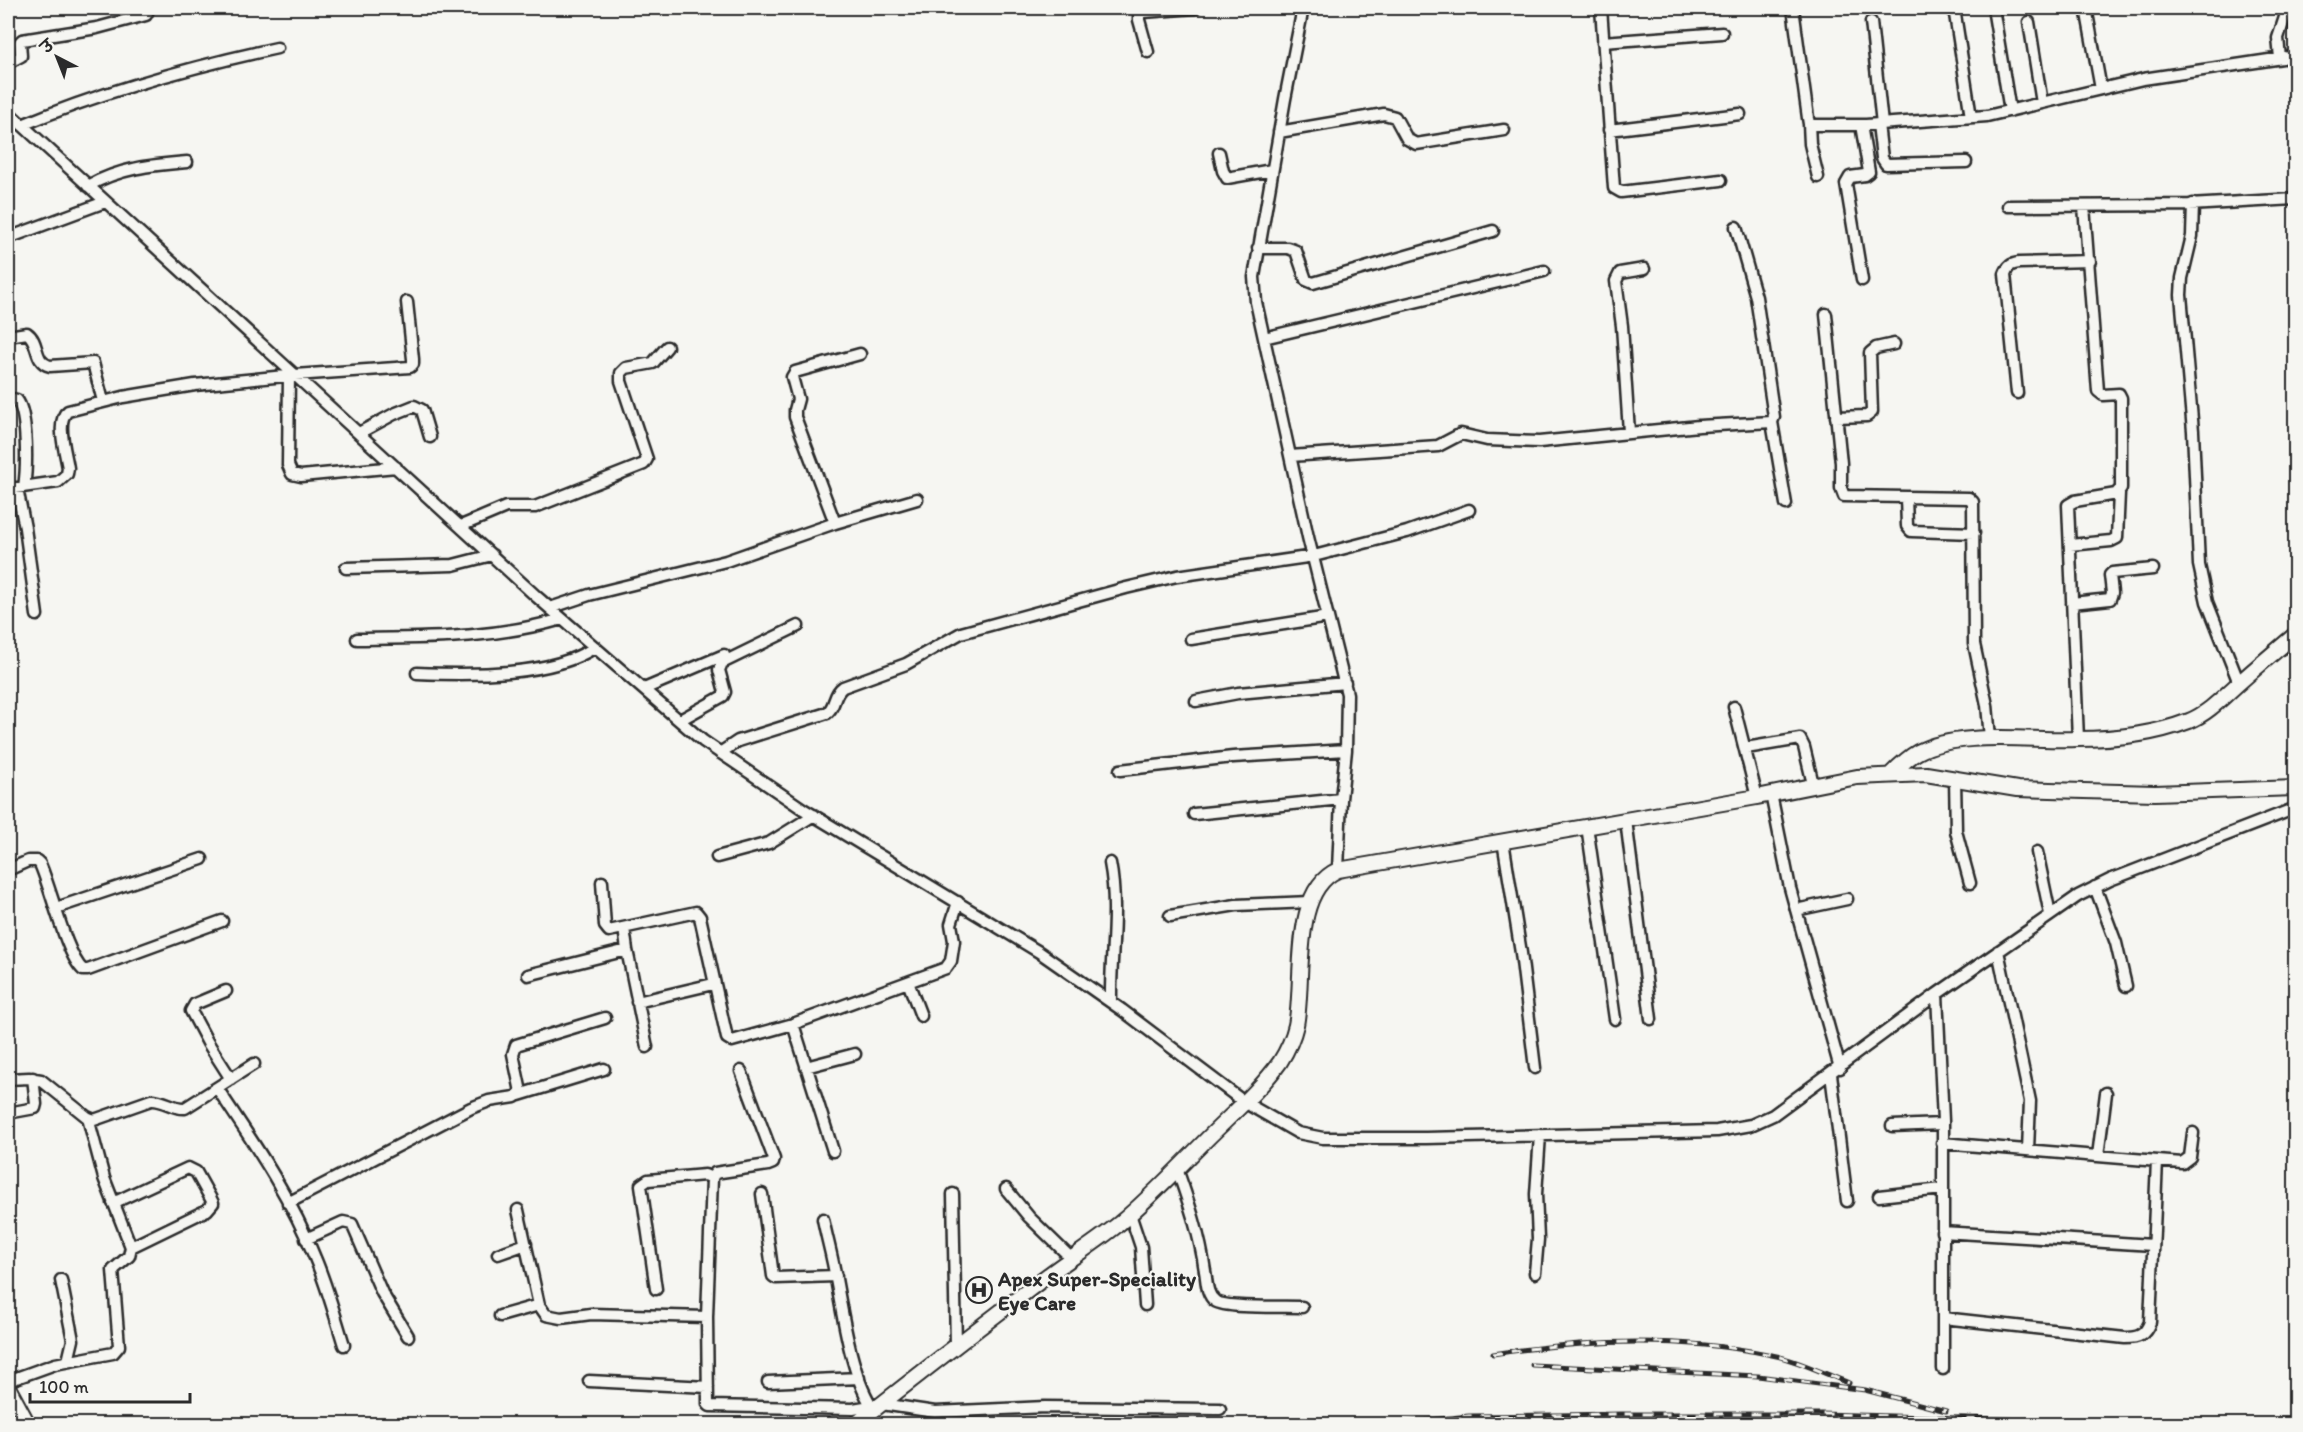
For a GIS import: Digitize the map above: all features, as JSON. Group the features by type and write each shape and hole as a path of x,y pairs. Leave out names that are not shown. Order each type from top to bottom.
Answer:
{"street":[{"path":"8,63 21,56 22,40 98,28 146,15 150,8"},
{"path":"1148,52 1137,9 1195,8"},
{"path":"1303,8 1254,277 1264,338 1290,456 1345,683 1346,750 1338,870"},
{"path":"1601,8 1612,183 1621,192 1721,180"},
{"path":"1793,8 1810,144 1818,177"},
{"path":"1954,8 1971,117"},
{"path":"1993,8 2010,111"},
{"path":"2086,8 2102,89"},
{"path":"2280,58 2278,38 2285,17 2284,8"},
{"path":"1871,22 1882,158 1886,164 1966,162"},
{"path":"2029,22 2042,103"},
{"path":"1603,42 1722,33"},
{"path":"22,125 103,94 154,78 206,63 277,48"},
{"path":"1809,124 1861,125 1971,117 2010,111 2180,72 2295,56"},
{"path":"8,112 292,375 359,433 562,619 720,753 814,815 1039,952 1111,1002 1244,1102 1298,1133 1316,1137 1426,1138 1737,1128 1751,1125 1773,1115 1936,994 2050,914 2095,886 2295,808"},
{"path":"1279,132 1384,114 1395,117 1407,139 1416,144 1504,130"},
{"path":"1609,130 1740,114"},
{"path":"1861,125 1869,172 1865,175 1850,177 1846,184 1862,280"},
{"path":"1219,153 1227,178 1272,170"},
{"path":"88,186 114,172 187,162"},
{"path":"2008,206 2193,204 2295,199"},
{"path":"8,238 105,202"},
{"path":"2193,204 2192,236 2182,278 2181,295 2193,431 2199,565 2207,602 2239,683"},
{"path":"2070,545 2111,541 2117,538 2121,488 2121,398 2119,394 2103,395 2098,391 2090,261 2084,206"},
{"path":"1736,227 1756,297 1772,422 1786,504"},
{"path":"1258,248 1292,249 1298,255 1306,280 1313,283 1493,231"},
{"path":"2017,393 2005,274 2007,268 2011,264 2019,263 2090,261"},
{"path":"1629,432 1622,326 1616,281 1620,273 1644,269"},
{"path":"1264,338 1544,272"},
{"path":"16,488 58,482 64,478 68,468 62,418 68,411 103,401 195,385 292,375 410,367 414,359 407,302"},
{"path":"1826,314 1841,488 1844,496 1971,500 1974,507 1974,644 1988,705 1990,738"},
{"path":"8,336 27,333 31,336 39,358 45,365 93,363 103,401"},
{"path":"1836,417 1867,416 1872,412 1870,353 1876,348 1894,345"},
{"path":"461,526 506,507 535,507 644,464 647,459 645,449 621,381 621,373 626,369 653,363 667,347"},
{"path":"835,524 795,417 798,399 792,377 795,372 860,354"},
{"path":"292,375 288,465 292,474 301,476 396,467"},
{"path":"8,398 16,400 21,408 27,458 16,488 37,615"},
{"path":"359,433 414,406 422,410 430,437"},
{"path":"1290,456 1438,446 1461,434 1487,440 1539,441 1772,422"},
{"path":"2078,740 2068,509 2070,503 2119,493"},
{"path":"1906,497 1907,526 1911,531 1974,533"},
{"path":"550,608 609,589 726,561 917,498"},
{"path":"720,753 738,741 827,713 833,707 838,690 843,687 906,664 961,633 1178,576 1314,556 1407,532 1469,510"},
{"path":"346,568 465,564 492,555"},
{"path":"2072,603 2110,599 2112,573 2153,569"},
{"path":"1191,639 1328,617"},
{"path":"357,639 452,638 503,633 562,619"},
{"path":"680,720 723,696 719,670 722,663 798,626"},
{"path":"1890,775 1907,759 1936,745 1990,738 2078,740 2149,732 2188,721 2213,707 2295,634"},
{"path":"417,673 471,675 500,673 568,661 595,647"},
{"path":"644,689 724,655"},
{"path":"1196,702 1238,693 1345,683"},
{"path":"1734,707 1746,748 1764,795 1796,910 1835,1071 1847,1201"},
{"path":"1746,748 1800,739 1813,784"},
{"path":"1120,770 1233,757 1346,750"},
{"path":"856,1425 876,1405 1130,1214 1244,1102 1279,1063 1290,1044 1296,1024 1305,927 1310,902 1319,884 1330,873 1857,777 1926,774 2017,789 2155,793 2295,788"},
{"path":"1955,778 1956,831 1970,883"},
{"path":"1194,814 1341,799"},
{"path":"717,857 769,843 814,815"},
{"path":"1626,820 1651,1019"},
{"path":"1587,826 1615,1019"},
{"path":"1503,841 1521,953 1534,1068"},
{"path":"2037,852 2050,914"},
{"path":"56,908 202,859"},
{"path":"8,870 28,861 37,861 77,962 83,970 222,921"},
{"path":"1110,863 1115,902 1111,1002"},
{"path":"602,882 605,926 609,931 696,912 700,916 713,984 727,1038 732,1041 793,1024 946,968 951,961 954,941 951,924 958,902"},
{"path":"2095,886 2116,943 2126,986"},
{"path":"1796,910 1847,899"},
{"path":"1170,916 1236,905 1310,902"},
{"path":"624,928 647,1047"},
{"path":"528,975 627,950"},
{"path":"1998,951 2030,1101 2028,1150"},
{"path":"908,982 921,1016"},
{"path":"637,1002 713,984"},
{"path":"226,991 195,1004 191,1011 231,1079"},
{"path":"1936,994 1942,1124 1943,1369"},
{"path":"519,1095 520,1087 513,1054 516,1045 605,1018"},
{"path":"793,1024 833,1150"},
{"path":"806,1067 855,1054"},
{"path":"8,1079 33,1078 45,1082 88,1118 94,1120 156,1100 182,1109 254,1064"},
{"path":"288,1203 471,1108 604,1069"},
{"path":"741,1071 774,1159 773,1163 768,1165 715,1173 712,1178 707,1317 708,1404 711,1406 853,1409 876,1405 935,1412 1066,1407 1220,1409"},
{"path":"8,1113 35,1108 33,1078"},
{"path":"218,1088 257,1148 306,1239 327,1289 344,1345"},
{"path":"2098,1156 2106,1094"},
{"path":"8,1381 41,1368 118,1350 112,1270 129,1256 131,1247 100,1165 88,1118"},
{"path":"1892,1126 1942,1124"},
{"path":"1942,1143 2186,1162 2190,1156 2193,1133"},
{"path":"1535,1273 1538,1239 1536,1194 1540,1135"},
{"path":"1943,1318 2125,1338 2141,1336 2147,1331 2150,1322 2157,1161"},
{"path":"113,1203 188,1168 196,1172 213,1203 207,1210 131,1247"},
{"path":"1177,1169 1200,1238 1208,1290 1214,1300 1221,1304 1302,1307"},
{"path":"656,1289 641,1185 648,1180 705,1175 712,1178"},
{"path":"1006,1189 1029,1217 1071,1258"},
{"path":"1879,1196 1942,1189"},
{"path":"762,1194 773,1276 776,1278 836,1276"},
{"path":"953,1194 956,1345"},
{"path":"518,1210 539,1305 546,1315 553,1317 591,1314 707,1317"},
{"path":"1130,1214 1141,1247 1145,1305"},
{"path":"823,1219 836,1276 843,1322 859,1378 876,1405"},
{"path":"306,1239 343,1222 352,1224 382,1293 408,1336"},
{"path":"1942,1232 2153,1245"},
{"path":"498,1254 526,1244"},
{"path":"61,1280 72,1330 72,1348 68,1361"},
{"path":"500,1316 539,1305"},
{"path":"768,1382 859,1378"},
{"path":"589,1381 708,1387"},
{"path":"8,1387 28,1425"}],"railway":[{"path":"1493,1354 1596,1343 1699,1344 1777,1356 1849,1383"},
{"path":"1532,1365 1758,1376 1865,1390 1946,1411"},
{"path":"1391,1424 1469,1416 1623,1414 1822,1414 2124,1424"}],"place":[{"name":"Apex Super-Speciality Eye Care","path":"979,1290"}]}
